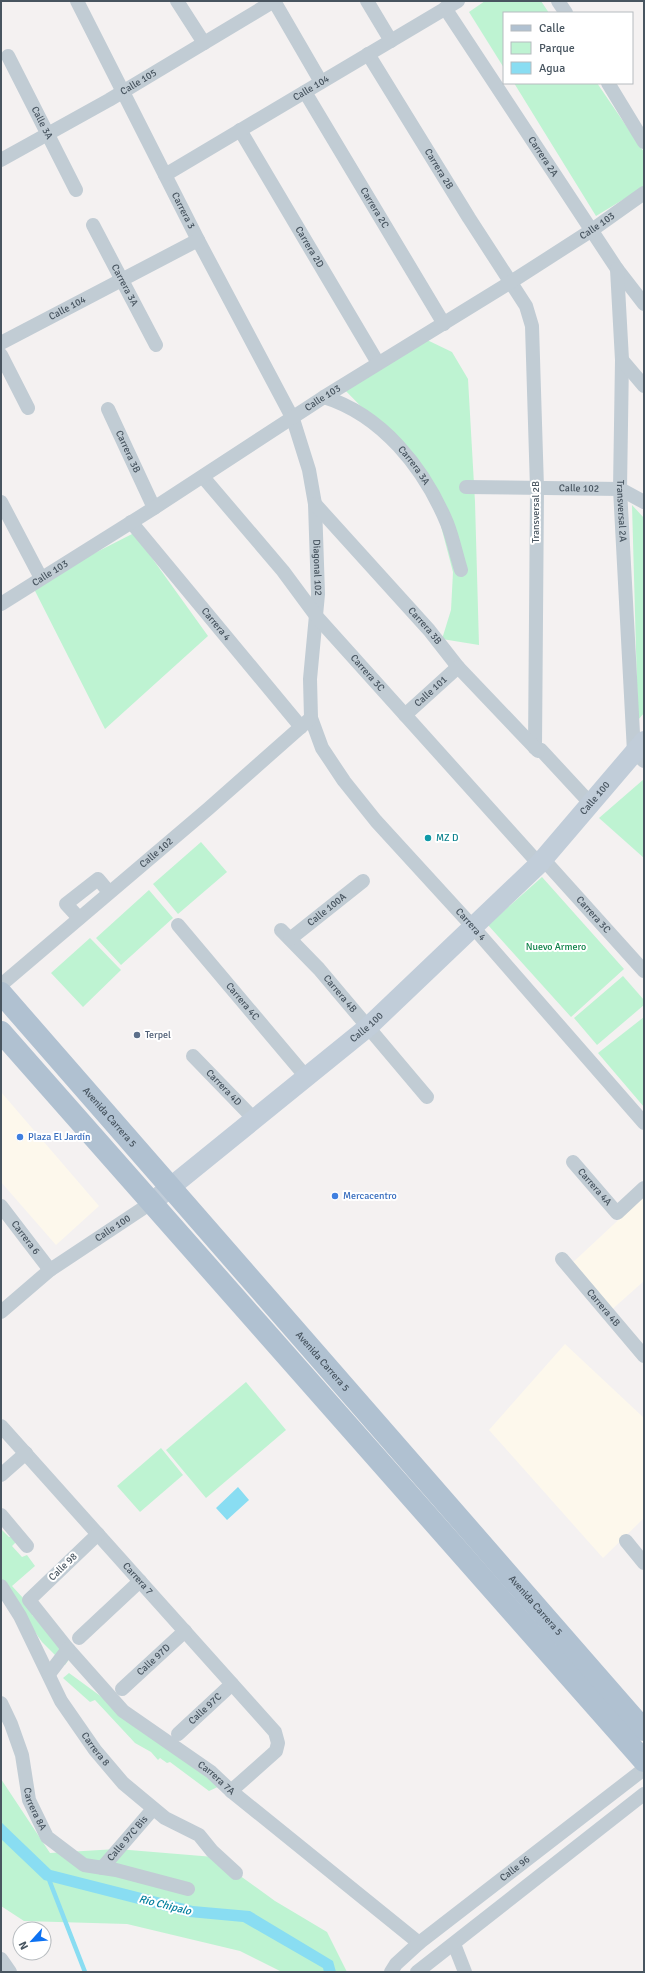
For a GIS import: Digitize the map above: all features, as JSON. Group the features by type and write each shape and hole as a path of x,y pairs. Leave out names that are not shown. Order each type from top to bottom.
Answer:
{"main road":[{"name":"Avenida Carrera 5","path":"1,993 644,1730"},
{"name":"Avenida Carrera 5","path":"1,1032 644,1761"}],"street":[{"name":"Carrera 3","path":"77,1 198,240 293,419"},
{"path":"177,1 204,43"},
{"name":"Calle 105","path":"1,160 122,92 274,1"},
{"path":"274,1 321,82"},
{"path":"367,1 391,41"},
{"name":"Calle 104","path":"165,175 458,1"},
{"path":"558,1 565,12"},
{"name":"Carrera 2A","path":"445,8 617,269 644,304"},
{"name":"Carrera 2B","path":"368,54 469,218 511,282"},
{"name":"Calle 3A","path":"8,56 76,190"},
{"path":"609,84 644,142"},
{"name":"Carrera 2C","path":"305,92 444,324"},
{"name":"Carrera 2D","path":"240,130 378,364"},
{"name":"Calle 103","path":"1,604 203,477 293,419 324,397 511,282 592,230 644,193"},
{"name":"Carrera 3A","path":"93,225 156,345"},
{"name":"Calle 104","path":"1,343 198,240"},
{"name":"Transversal 2A","path":"617,269 622,360 620,489 641,751"},
{"name":"Transversal 2B","path":"511,282 526,306 532,326 537,488 535,748"},
{"path":"1,355 28,408"},
{"path":"622,360 644,386"},
{"name":"Carrera 3A","path":"324,397 343,403 362,415 399,444 426,483 447,523 461,570"},
{"name":"Carrera 3B","path":"108,409 154,508"},
{"name":"Diagonal 102","path":"293,419 309,470 315,504 317,616 306,723"},
{"name":"Carrera 3C","path":"203,477 283,571 317,616 405,715 644,971"},
{"name":"Calle 102","path":"466,487 620,489"},
{"path":"620,489 644,502"},
{"path":"1,502 41,578"},
{"name":"Carrera 3B","path":"315,504 429,630 458,667 589,807"},
{"name":"Carrera 4","path":"131,522 306,723 344,781 376,820 473,927 644,1123"},
{"name":"Calle 101","path":"405,715 458,667"},
{"name":"Calle 102","path":"1,985 208,809 306,723"},
{"name":"Calle 100","path":"1,1312 50,1270 170,1188 368,1027 541,862 641,751"},
{"path":"79,918 66,904 98,879 109,892"},
{"name":"Calle 100A","path":"285,934 363,881"},
{"name":"Carrera 4C","path":"178,925 307,1078"},
{"name":"Carrera 4B","path":"285,934 319,969 427,1097"},
{"name":"Carrera 4D","path":"194,1056 254,1119"},
{"name":"Carrera 4A","path":"573,1162 617,1212 644,1188"},
{"name":"Carrera 6","path":"1,1206 50,1270"},
{"name":"Carrera 4B","path":"562,1259 644,1356"},
{"name":"Carrera 7","path":"1,1426 275,1732 278,1743 276,1752 231,1791"},
{"path":"1,1475 26,1453"},
{"path":"1,1515 27,1546"},
{"name":"Calle 98","path":"29,1600 98,1534"},
{"path":"626,1541 644,1563"},
{"path":"80,1638 140,1581"},
{"name":"Carrera 8","path":"1,1586 20,1616 61,1701 95,1750 123,1784 165,1818 199,1836 236,1874"},
{"name":"Carrera 7A","path":"29,1600 68,1649 123,1711 211,1772 231,1791 419,1943"},
{"name":"Calle 97D","path":"122,1689 185,1631"},
{"path":"49,1674 68,1649"},
{"name":"Calle 97C","path":"178,1734 232,1684"},
{"name":"Carrera 8A","path":"1,1703 11,1724 22,1755 29,1800 47,1837 84,1865 188,1889"},
{"name":"Calle 96","path":"390,1972 396,1964 419,1943 644,1769"},
{"path":"417,1972 644,1794"},
{"name":"Calle 97C Bis","path":"102,1868 153,1808"},
{"path":"454,1944 465,1972"},
{"path":"1,1959 10,1972"}],"shaded area":[{"name":"Plaza El Jardín","path":"1,1092 99,1206 56,1245 1,1182"},
{"path":"644,1196 644,1281 608,1313 569,1266"},
{"path":"565,1344 644,1418 644,1518 603,1558 489,1430"}],"green space":[{"path":"485,1 541,1 548,12 503,12 503,66 469,12"},
{"path":"515,84 598,84 644,152 644,187 596,216"},
{"path":"425,339 452,352 468,379 475,502 479,645 442,639 451,610 453,572 436,507 382,428 342,387"},
{"path":"632,505 644,518 644,713 638,720"},
{"path":"134,533 208,636 105,729 32,585"},
{"path":"644,779 644,858 599,818"},
{"path":"201,842 227,872 178,914 153,884"},
{"name":"Nuevo Armero","path":"542,877 624,969 571,1017 488,925"},
{"path":"149,890 173,918 121,965 96,938"},
{"path":"90,938 121,970 83,1007 51,973"},
{"path":"623,976 644,1000 644,1005 597,1045 574,1018"},
{"path":"644,1017 644,1107 598,1053"},
{"path":"246,1382 286,1430 206,1498 166,1450"},
{"path":"161,1448 183,1475 140,1512 117,1486"},
{"path":"1,1529 9,1537 15,1535 18,1540 12,1546 22,1557 27,1555 35,1566 12,1586 34,1610 32,1615 70,1658 65,1665 42,1642 1,1584"},
{"path":"69,1673 222,1785 209,1791 170,1762 167,1763 160,1758 158,1760 151,1752 135,1743 95,1700 90,1702 63,1678"},
{"path":"1,1779 50,1853 117,1849 214,1857 275,1901 327,1932 347,1972 282,1972 240,1951 127,1924 24,1921 1,1906"}],"water":[{"path":"238,1487 249,1500 227,1520 216,1508"},
{"name":"Río Chipalo","path":"1,1822 51,1870 193,1906 250,1911 333,1961 336,1972 324,1972 323,1968 243,1922 189,1917 44,1880 1,1839"}],"waterway":[{"path":"48,1877 85,1972"}],"place":[{"name":"MZ D","path":"428,838"},
{"name":"Terpel","path":"137,1035"},
{"name":"Plaza El Jardín","path":"20,1137"},
{"name":"Mercacentro","path":"335,1196"}]}
